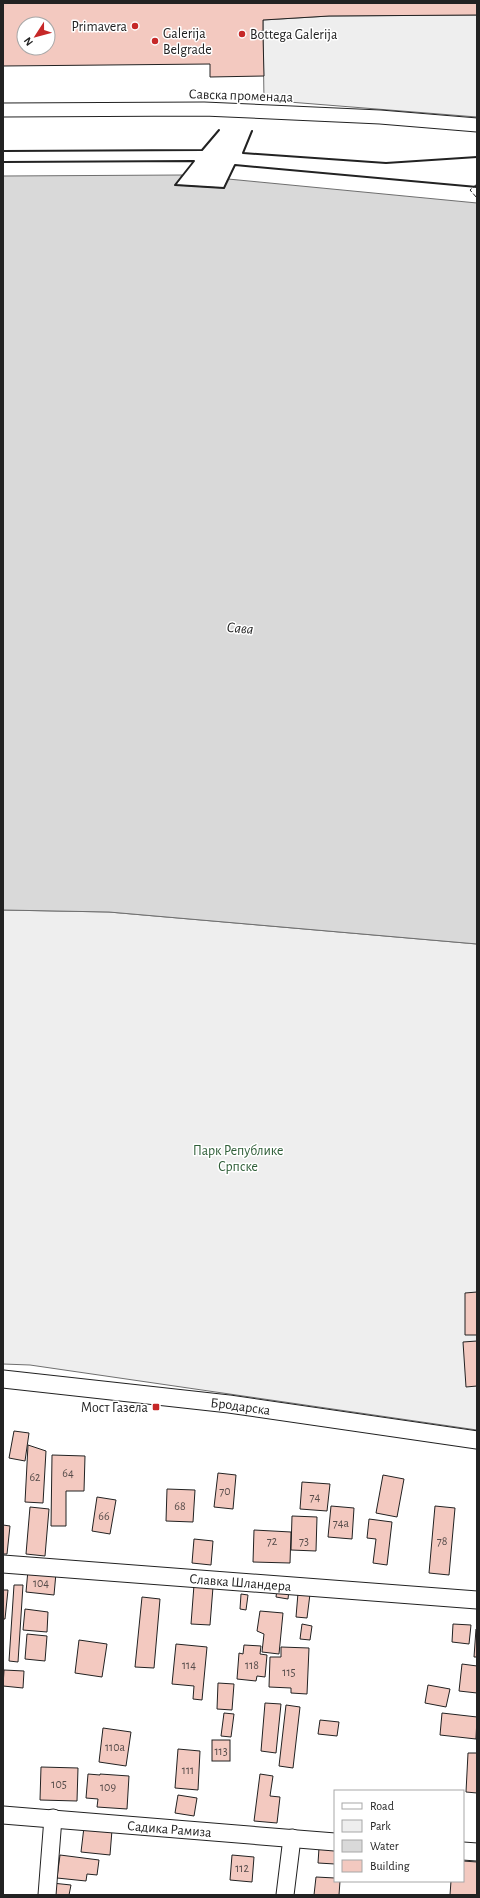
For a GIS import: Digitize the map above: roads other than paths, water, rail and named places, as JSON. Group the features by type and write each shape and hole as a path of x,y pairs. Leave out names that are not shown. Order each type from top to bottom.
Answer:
{"street":[{"name":"Савска променада","path":"3,110 204,109 380,117 477,125"},
{"name":"Бродарска","path":"3,1379 229,1404 477,1440"},
{"name":"Славка Шландера","path":"3,1564 477,1600"},
{"name":"Садика Рамиза","path":"3,1815 334,1842"},
{"path":"47,1895 53,1818"},
{"path":"285,1895 292,1838"},
{"path":"464,1851 477,1852"}],"water":[{"name":"Сава","path":"182,175 176,185 224,188 228,179 477,203 477,944 109,912 3,910 3,176"}],"place":[{"name":"Primavera","path":"135,26"},
{"name":"Bottega Galerija","path":"242,34"},
{"name":"Galerija Belgrade","path":"155,41"},
{"name":"Мост Газела","path":"156,1407"}],"park label":[{"name":"Парк Републике Српске","path":"238,1158"}]}
